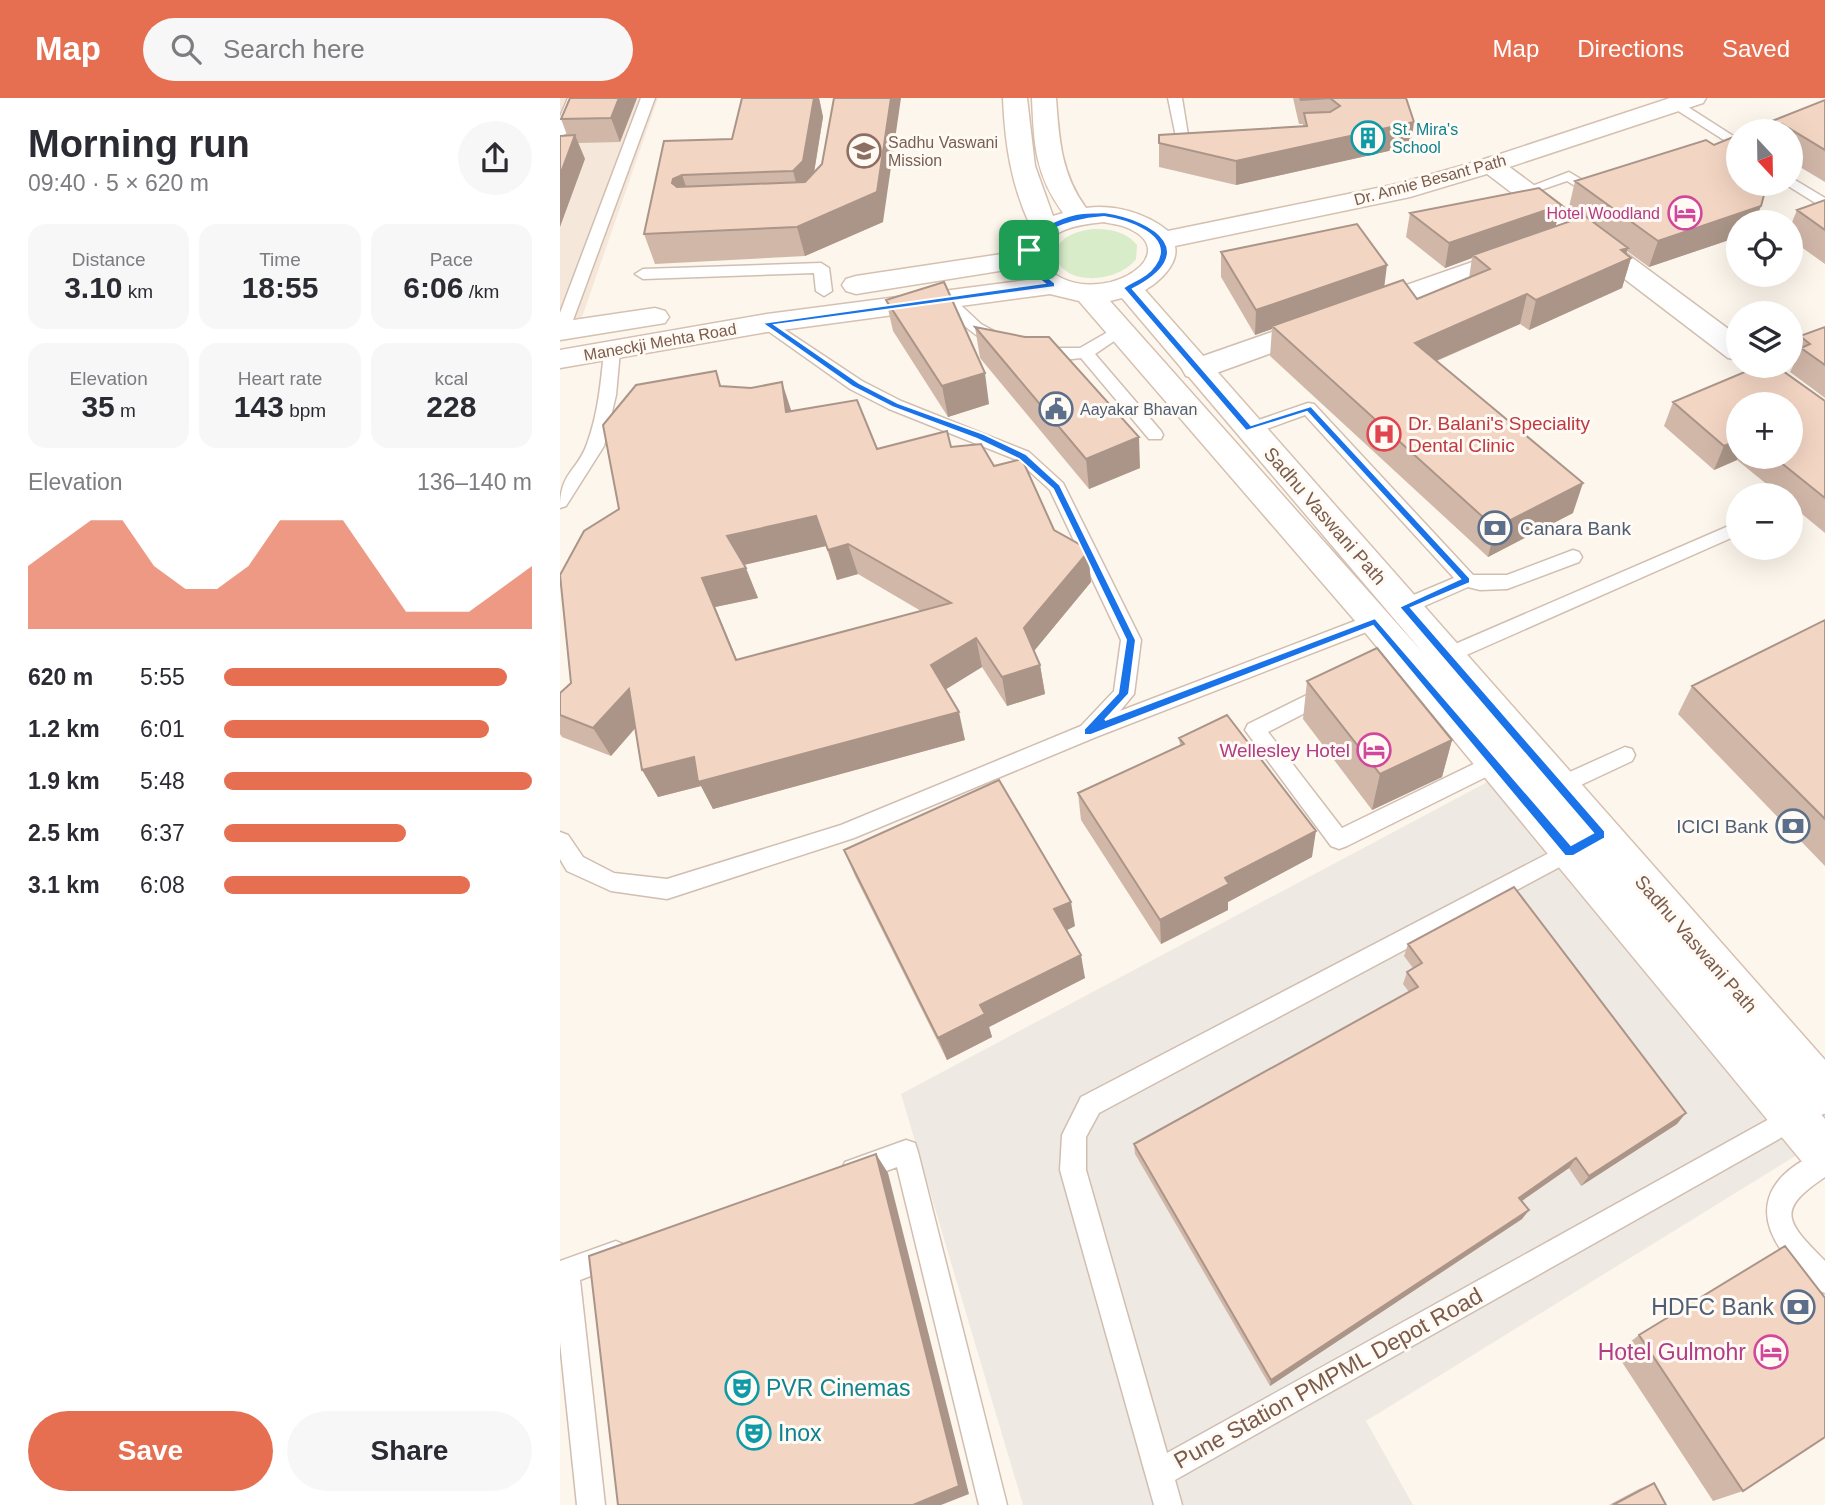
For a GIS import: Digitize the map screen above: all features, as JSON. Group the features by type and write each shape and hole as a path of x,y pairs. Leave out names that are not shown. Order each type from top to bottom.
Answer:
{"main road":[{"path":"1015,98 1022,173 1031,200 1046,229"},
{"path":"1044,98 1047,156 1053,179 1078,216"},
{"name":"Dr. Annie Besant Path","path":"1161,241 1401,191 1491,165 1685,101"},
{"path":"1491,165 1726,342"},
{"path":"1104,214 1129,218 1149,227 1161,241 1163,256 1156,271 1139,284 1128,288 1088,293 1052,285 1035,272 1029,258 1033,242 1046,229 1078,216 1104,214"},
{"path":"1197,369 1581,232"},
{"name":"Maneckji Mehta Road","path":"560,340 824,290 1029,258"},
{"name":"Maneckji Mehta Road","path":"560,340 612,351 767,323 1052,285"},
{"name":"Sadhu Vaswani Path","path":"1128,288 1250,429 1389,614 1446,656 1559,786 1585,843"},
{"path":"1088,293 1389,614 1394,661 1495,763 1585,843 1814,1103 1825,1154"}],"lane":[{"path":"560,133 575,98"},
{"path":"560,340 648,98"},
{"path":"1175,98 1182,139 1222,136"},
{"path":"1685,101 1726,135"},
{"path":"1526,191 1569,176 1582,186 1619,174"},
{"path":"1803,190 1825,205"},
{"path":"643,274 821,268 824,290"},
{"path":"946,299 975,327 1018,349 1049,355 1086,354 1101,346 1120,330"},
{"path":"767,323 856,385 895,405 981,437 1023,456 1057,487 1131,640 1124,694 1087,732"},
{"path":"560,502 595,446 608,395 612,351"},
{"path":"1086,354 1155,435"},
{"path":"1250,429 1308,408 1466,580 1477,584 1508,581 1573,557"},
{"path":"1446,656 1726,533"},
{"path":"560,841 575,864 611,882 667,889 846,832 1087,732 1389,614 1466,580"},
{"path":"1350,682 1255,730 1339,840 1495,763"},
{"path":"1559,786 1625,755"},
{"name":"Pune Station PMPML Depot Road","path":"1585,843 1090,1105 1074,1135 1073,1170 1158,1474 1814,1103"},
{"path":"827,1180 906,1152 993,1505"},
{"path":"1825,1162 1785,1192 1777,1205 1776,1217 1794,1245 1825,1280"},
{"path":"592,1505 566,1272 644,1244"},
{"path":"1158,1474 1168,1505"}],"shaded area":[{"path":"560,98 658,98 581,320 560,322"},
{"path":"1493,779 1805,1150 1366,1421 1413,1505 1023,1505 901,1094"}],"green space":[{"path":"1093,229 1111,230 1127,237 1137,245 1136,259 1118,273 1106,277 1081,277 1069,273 1055,256 1059,244 1074,233"}],"building":[{"path":"570,98 619,98 611,118 561,119"},
{"path":"742,98 814,98 803,161 793,171 682,175 673,179 672,183 677,187 805,182 822,164 834,98 891,98 877,192 797,227 644,234 664,141 732,139"},
{"path":"1330,98 1406,98 1414,122 1236,161 1159,143 1159,135 1307,126 1304,113 1330,112 1340,106"},
{"path":"1825,100 1825,150 1803,137 1803,119 1777,119"},
{"path":"575,135 560,175 560,136"},
{"name":"Hotel Woodland","path":"1706,140 1714,145 1726,140 1726,196 1764,196 1761,206 1749,210 1726,210 1726,218 1658,241 1575,181"},
{"path":"1539,188 1561,205 1449,243 1410,213"},
{"path":"1825,200 1825,230 1803,214 1803,210 1797,210"},
{"path":"1585,216 1628,248 1621,250 1631,258 1536,300 1527,294 1415,343 1583,483 1495,528 1272,326 1403,280 1417,299 1490,269 1473,255"},
{"path":"1357,224 1387,265 1256,310 1221,252"},
{"path":"944,282 985,373 942,386 886,300"},
{"path":"975,327 1025,337 1049,337 1139,437 1086,459"},
{"path":"1825,327 1825,365 1803,349 1810,344 1803,338 1803,335"},
{"path":"716,371 720,386 751,388 782,382 786,412 857,400 877,449 947,431 951,447 981,444 994,466 1022,459 1054,530 1086,548 1088,552 1024,628 1040,665 1002,677 976,638 931,665 959,712 698,782 694,757 642,770 629,689 593,728 560,715 560,693 571,683 560,575 584,531 619,509 603,425 636,385","holes":["816,516 828,550 848,544 951,603 736,660 702,578 746,568 727,536"]},
{"path":"1730,378 1793,378 1825,401 1825,498 1789,469 1803,469 1803,392 1726,392 1724,446 1673,402"},
{"path":"1825,620 1825,819 1692,686"},
{"path":"1377,648 1452,740 1380,774 1307,681"},
{"path":"1227,715 1316,831 1225,878 1229,884 1160,920 1078,793 1184,744 1179,738"},
{"path":"999,780 1071,902 1054,909 1081,955 980,1005 985,1014 938,1038 844,850"},
{"path":"1514,887 1686,1113 1589,1176 1576,1158 1519,1198 1529,1210 1271,1380 1134,1144 1418,987 1407,972 1422,963 1408,944"},
{"path":"876,1154 959,1486 913,1505 618,1505 589,1256"},
{"path":"1785,1246 1825,1298 1825,1437 1743,1491 1639,1335"},
{"path":"1654,1483 1666,1505 1613,1505"}],"place":[{"name":"St. Mira's School","path":"1368,138"},
{"name":"Sadhu Vaswani Mission","path":"864,151"},
{"name":"Hotel Woodland","path":"1685,213"},
{"name":"Aayakar Bhavan","path":"1056,409"},
{"name":"Dr. Balani's Speciality Dental Clinic","path":"1384,434"},
{"name":"Canara Bank","path":"1495,528"},
{"name":"Wellesley Hotel","path":"1374,750"},
{"name":"ICICI Bank","path":"1793,826"},
{"name":"HDFC Bank","path":"1798,1307"},
{"name":"Hotel Gulmohr","path":"1771,1352"},
{"name":"PVR Cinemas","path":"742,1388"},
{"name":"Inox","path":"754,1433"}],"route":[{"path":"1104,214 1129,218 1156,233 1164,248 1161,264 1149,278 1128,288 1250,429 1308,408 1466,580 1404,607 1601,834 1569,852 1375,621 1087,732 1124,694 1131,640 1057,487 1023,456 981,437 895,405 856,385 767,323 1052,285 1035,272 1029,258 1029,250 1038,235 1046,229 1055,223 1078,216 1104,214"}]}
